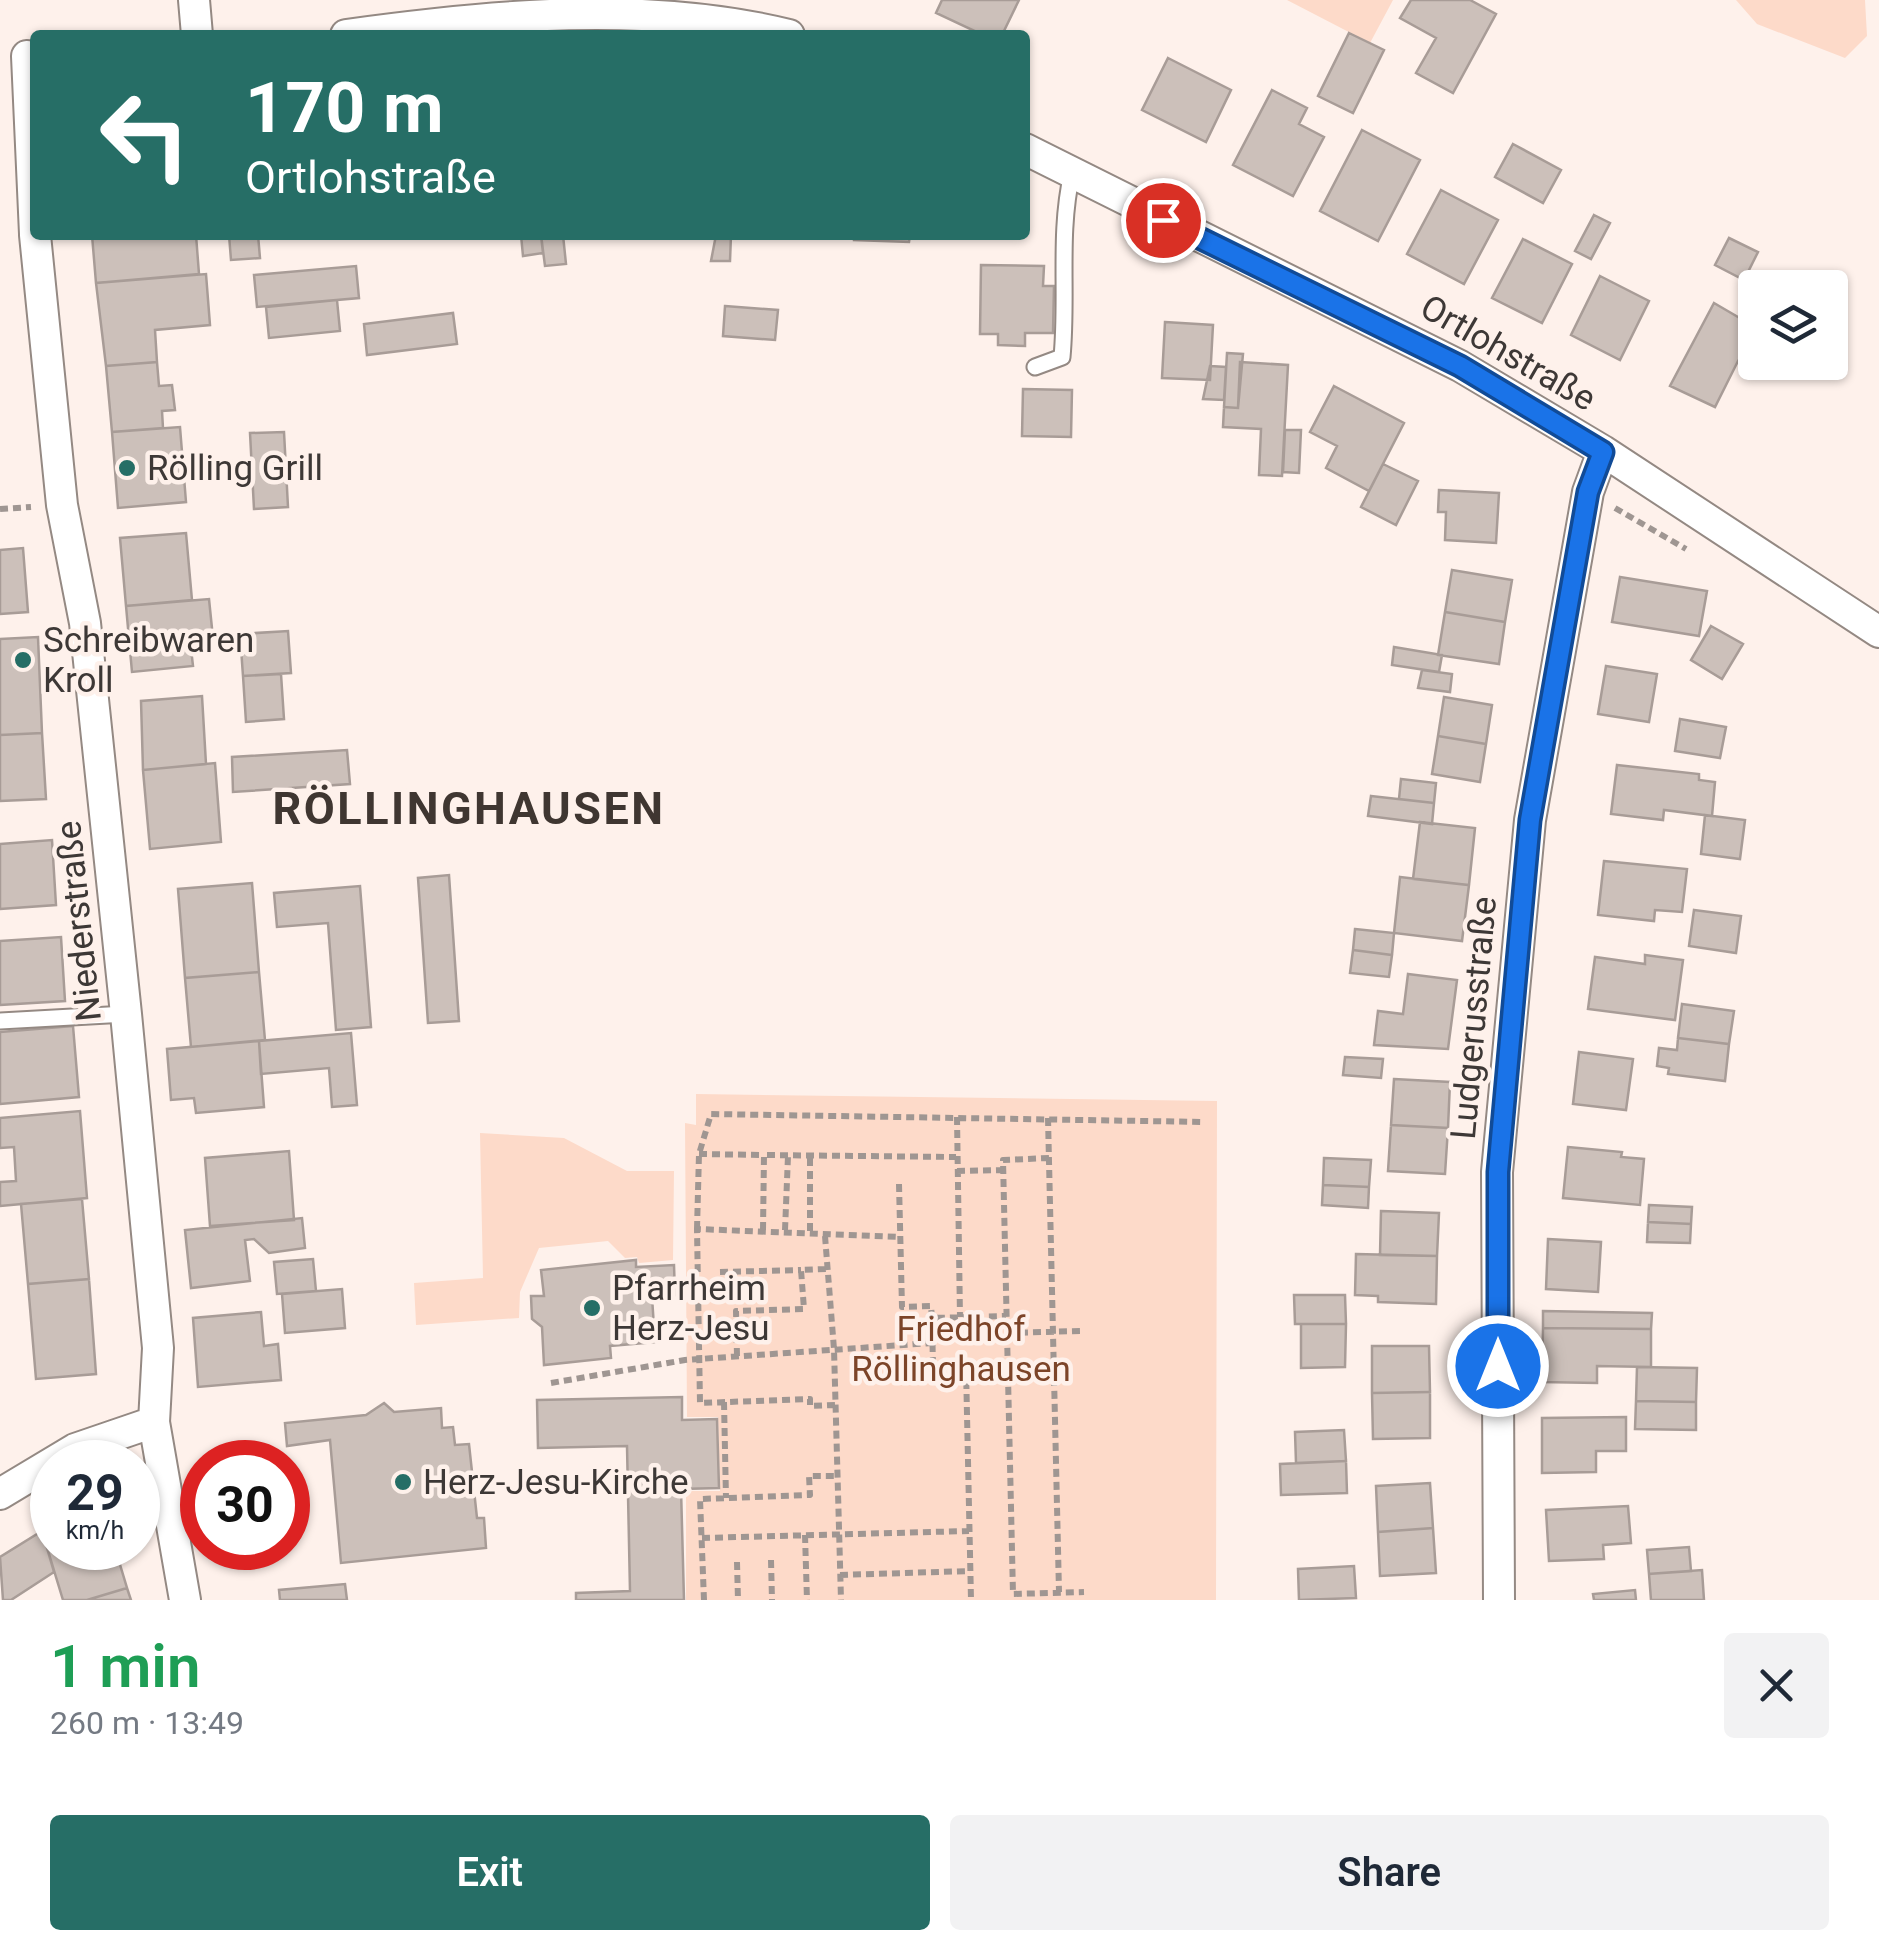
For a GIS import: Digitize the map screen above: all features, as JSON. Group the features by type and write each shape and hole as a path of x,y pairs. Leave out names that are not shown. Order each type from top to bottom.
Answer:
{"street":[{"path":"194,0 197,30"},
{"path":"370,30 474,8 658,7 740,18 775,30"},
{"name":"Niederstraße","path":"21,56 30,171"},
{"name":"Ortlohstraße","path":"1030,151 1460,366 1603,452 1879,632"},
{"name":"Niederstraße","path":"36,240 62,505 85,623 126,1014 158,1348 154,1422 185,1600"},
{"name":"Ludgerusstraße","path":"1499,1600 1498,1172 1504,1094 1530,820 1588,492 1603,452"},
{"path":"0,1494 75,1449 154,1422"}],"lane":[{"path":"1035,367 1062,357 1067,299 1062,216 1072,173"},
{"path":"0,1021 126,1014"}],"path":[{"path":"835,1404 810,1406 810,1399 700,1403 699,1154 711,1114 1205,1122"},
{"path":"957,1117 960,1317"},
{"path":"1048,1118 1059,1592"},
{"path":"699,1154 956,1157"},
{"path":"764,1156 764,1230"},
{"path":"786,1230 788,1156"},
{"path":"810,1156 810,1231"},
{"path":"1049,1158 1003,1160 1013,1594 1084,1592"},
{"path":"956,1171 1003,1170"},
{"path":"900,1184 902,1307 931,1306 933,1368 1007,1366"},
{"path":"697,1229 824,1231 834,1349 841,1600"},
{"path":"825,1236 900,1237"},
{"path":"720,1272 826,1269"},
{"path":"737,1356 736,1311 804,1309 802,1270"},
{"path":"932,1318 1006,1316"},
{"path":"1007,1333 1080,1331"},
{"path":"551,1383 699,1359 932,1343"},
{"path":"966,1368 971,1600"},
{"path":"724,1402 726,1498"},
{"path":"704,1600 700,1499 810,1496 809,1476 838,1476"},
{"path":"702,1538 969,1531"},
{"path":"806,1536 807,1600"},
{"path":"771,1560 772,1600"},
{"path":"737,1562 738,1600"},
{"path":"840,1575 970,1571"}],"green space":[{"path":"1287,0 1393,0 1370,43"},
{"path":"1736,0 1865,0 1867,36 1845,58 1757,24"},
{"name":"Friedhof Röllinghausen","path":"696,1094 1217,1101 1216,1600 686,1600 686,1491 720,1491 718,1417 687,1417 685,1123 696,1125"},
{"path":"480,1133 564,1138 627,1171 674,1171 673,1260 639,1263 637,1257 625,1258 608,1241 539,1248 520,1292 519,1318 416,1325 414,1283 483,1278"}],"building":[{"path":"942,0 1019,0 1004,30 972,30 936,13"},
{"path":"1411,0 1470,0 1496,14 1453,93 1416,73 1436,38 1400,18"},
{"path":"1349,33 1384,50 1353,113 1318,96"},
{"path":"1168,58 1231,90 1206,142 1142,110"},
{"path":"1272,90 1307,108 1299,124 1324,137 1293,196 1233,165"},
{"path":"1362,130 1420,160 1378,241 1320,211"},
{"path":"1513,144 1561,170 1543,203 1495,177"},
{"path":"1441,190 1498,220 1464,284 1407,254"},
{"path":"1594,215 1610,223 1591,259 1575,251"},
{"path":"1729,238 1758,252 1749,270 1738,270 1738,277 1715,265"},
{"path":"1523,239 1572,264 1542,323 1492,298"},
{"path":"92,240 196,240 199,274 96,283"},
{"path":"229,240 258,240 260,258 231,260"},
{"path":"521,240 542,240 543,253 523,256"},
{"path":"542,240 564,240 566,264 545,266"},
{"path":"715,240 731,240 730,261 711,261"},
{"path":"981,265 1044,266 1043,286 1054,286 1053,333 1025,333 1025,346 998,345 998,334 980,334"},
{"path":"356,266 359,298 257,307 254,275"},
{"path":"206,274 210,325 155,330 157,362 106,366 96,283"},
{"path":"1600,276 1649,301 1620,360 1571,335"},
{"path":"337,300 340,331 269,338 266,307"},
{"path":"1714,303 1738,317 1738,361 1715,407 1670,386"},
{"path":"725,306 778,310 775,340 723,336"},
{"path":"453,313 457,344 367,355 364,324"},
{"path":"1165,322 1213,325 1210,380 1162,378"},
{"path":"1227,353 1243,354 1238,408 1224,407"},
{"path":"157,362 159,386 172,385 175,410 162,411 163,428 112,432 106,366"},
{"path":"1240,362 1288,365 1282,476 1259,475 1261,429 1223,427 1224,407 1238,408"},
{"path":"1210,366 1226,367 1224,400 1203,399"},
{"path":"1334,386 1404,423 1369,491 1326,468 1337,446 1310,432"},
{"path":"1023,389 1072,390 1071,437 1022,436"},
{"path":"180,427 186,502 118,508 112,432"},
{"path":"1285,430 1301,430 1299,473 1283,472"},
{"path":"284,432 288,507 254,509 250,433"},
{"path":"1383,464 1418,481 1396,525 1361,507"},
{"path":"1439,490 1499,493 1496,543 1445,540 1446,512 1438,512"},
{"path":"186,533 192,600 126,606 120,538"},
{"path":"23,548 28,612 0,614 0,550"},
{"path":"1452,570 1512,580 1505,622 1445,612"},
{"path":"1620,577 1707,591 1699,636 1612,622"},
{"path":"209,599 213,638 190,640 193,666 132,672 126,606"},
{"path":"1445,612 1505,622 1499,664 1438,655"},
{"path":"1711,626 1743,644 1722,679 1691,660"},
{"path":"288,631 291,673 243,676 240,634"},
{"path":"38,637 42,733 0,735 0,639"},
{"path":"1394,647 1442,655 1439,672 1392,665"},
{"path":"1606,666 1657,674 1649,722 1598,714"},
{"path":"1422,670 1452,674 1450,692 1418,688"},
{"path":"281,674 284,719 246,722 243,676"},
{"path":"202,696 206,764 143,770 141,701"},
{"path":"1444,697 1492,705 1486,744 1438,736"},
{"path":"1680,719 1726,727 1720,758 1675,751"},
{"path":"42,733 46,799 0,801 0,735"},
{"path":"1438,736 1486,744 1480,782 1432,774"},
{"path":"347,750 350,784 233,792 232,757"},
{"path":"215,763 221,842 150,849 143,770"},
{"path":"1617,765 1699,774 1699,780 1715,782 1712,816 1664,810 1663,820 1611,814"},
{"path":"1401,779 1436,783 1434,803 1399,799"},
{"path":"1371,796 1434,803 1432,824 1368,816"},
{"path":"1705,815 1745,820 1740,859 1701,854"},
{"path":"1420,822 1475,828 1469,885 1413,879"},
{"path":"52,840 56,905 0,909 0,844"},
{"path":"1604,861 1687,869 1682,912 1655,910 1654,921 1598,915"},
{"path":"449,875 459,1021 428,1023 418,878"},
{"path":"1400,877 1469,885 1462,941 1394,933"},
{"path":"252,883 259,972 185,978 178,889"},
{"path":"360,886 371,1027 336,1030 328,923 277,927 274,893"},
{"path":"1694,910 1741,916 1736,953 1689,946"},
{"path":"1355,929 1394,933 1392,955 1353,950"},
{"path":"61,937 65,1001 0,1005 0,941"},
{"path":"1353,950 1392,955 1389,977 1350,973"},
{"path":"1645,955 1683,960 1675,1020 1588,1009 1595,957 1645,964"},
{"path":"259,972 265,1040 191,1047 185,978"},
{"path":"1408,974 1457,980 1448,1049 1374,1045 1378,1011 1403,1014"},
{"path":"1682,1004 1734,1011 1729,1044 1678,1038"},
{"path":"73,1026 79,1097 0,1104 0,1032"},
{"path":"351,1033 357,1105 332,1107 329,1068 261,1074 259,1041"},
{"path":"1678,1038 1729,1044 1725,1081 1668,1074 1669,1068 1657,1066 1659,1048 1677,1050"},
{"path":"259,1041 264,1107 196,1113 194,1098 171,1100 167,1049"},
{"path":"1579,1052 1633,1059 1626,1110 1573,1104"},
{"path":"1345,1057 1383,1059 1381,1078 1343,1075"},
{"path":"1394,1079 1450,1082 1448,1128 1391,1125"},
{"path":"80,1111 87,1198 0,1206 0,1182 16,1181 14,1147 0,1148 0,1118"},
{"path":"1391,1125 1448,1128 1445,1174 1388,1171"},
{"path":"1568,1147 1622,1152 1621,1157 1644,1159 1640,1205 1563,1198"},
{"path":"289,1151 294,1220 210,1226 205,1158"},
{"path":"1324,1158 1371,1160 1369,1187 1323,1185"},
{"path":"1323,1185 1369,1187 1368,1208 1322,1205"},
{"path":"82,1199 89,1279 28,1284 21,1204"},
{"path":"1649,1205 1692,1207 1691,1224 1648,1222"},
{"path":"1381,1211 1439,1213 1437,1256 1380,1255"},
{"path":"302,1218 305,1248 269,1253 254,1239 245,1240 250,1281 191,1288 185,1230"},
{"path":"1648,1222 1691,1224 1690,1243 1647,1242"},
{"path":"1548,1239 1601,1242 1598,1292 1546,1289"},
{"path":"1356,1254 1437,1256 1436,1304 1378,1302 1378,1296 1355,1295"},
{"path":"313,1259 316,1291 277,1294 274,1262"},
{"name":"Pfarrheim Herz-Jesu","path":"636,1260 636,1267 674,1265 675,1295 652,1297 655,1342 610,1346 611,1358 544,1365 542,1327 532,1319 531,1296 544,1296 541,1270"},
{"path":"89,1279 96,1374 36,1379 28,1284"},
{"path":"342,1289 345,1328 285,1333 282,1294"},
{"path":"1294,1295 1345,1295 1346,1324 1295,1324"},
{"path":"1543,1311 1652,1313 1651,1329 1543,1328"},
{"path":"261,1312 264,1346 278,1344 281,1380 198,1387 193,1318"},
{"path":"1301,1324 1346,1324 1345,1367 1301,1368"},
{"path":"1543,1328 1651,1329 1651,1367 1597,1366 1597,1383 1542,1382"},
{"path":"1372,1346 1429,1346 1430,1392 1372,1393"},
{"path":"1637,1367 1697,1368 1696,1402 1636,1401"},
{"path":"1430,1392 1430,1438 1373,1439 1372,1393"},
{"path":"682,1397 682,1420 717,1419 719,1488 681,1489 684,1600 576,1600 576,1593 630,1591 627,1446 538,1448 537,1400"},
{"path":"1636,1401 1696,1402 1696,1430 1635,1429"},
{"name":"Herz-Jesu-Kirche","path":"384,1403 394,1412 441,1408 442,1428 453,1427 455,1445 469,1444 477,1518 484,1518 486,1548 341,1563 330,1440 286,1440 285,1423 366,1415"},
{"path":"1626,1417 1626,1451 1596,1451 1596,1472 1542,1473 1542,1418"},
{"path":"1344,1430 1346,1461 1296,1463 1295,1432"},
{"path":"1346,1461 1347,1493 1281,1495 1280,1464"},
{"path":"1430,1483 1433,1528 1378,1532 1376,1486"},
{"path":"1628,1506 1631,1543 1603,1545 1604,1559 1549,1561 1546,1510"},
{"path":"1433,1528 1436,1573 1380,1576 1378,1532"},
{"path":"30,1538 30,1570 54,1572 11,1600 3,1600 0,1557"},
{"path":"1689,1547 1691,1571 1649,1574 1647,1550"},
{"path":"1354,1566 1356,1598 1299,1600 1298,1569"},
{"path":"54,1570 122,1570 127,1588 87,1600 63,1600"},
{"path":"1702,1570 1704,1600 1651,1600 1649,1574"},
{"path":"345,1584 347,1600 280,1600 279,1590"},
{"path":"127,1588 131,1600 87,1600"},
{"path":"1635,1590 1636,1600 1594,1600 1593,1594"}],"place":[{"name":"Rölling Grill","path":"127,468"},
{"name":"Schreibwaren Kroll","path":"23,660"},
{"name":"Pfarrheim Herz-Jesu","path":"592,1308"},
{"name":"Herz-Jesu-Kirche","path":"403,1482"}],"district":[{"name":"RÖLLINGHAUSEN","path":"469,808"}],"route":[{"path":"1163,220 1460,366 1603,452 1588,492 1530,820 1498,1172 1498,1366"}]}
